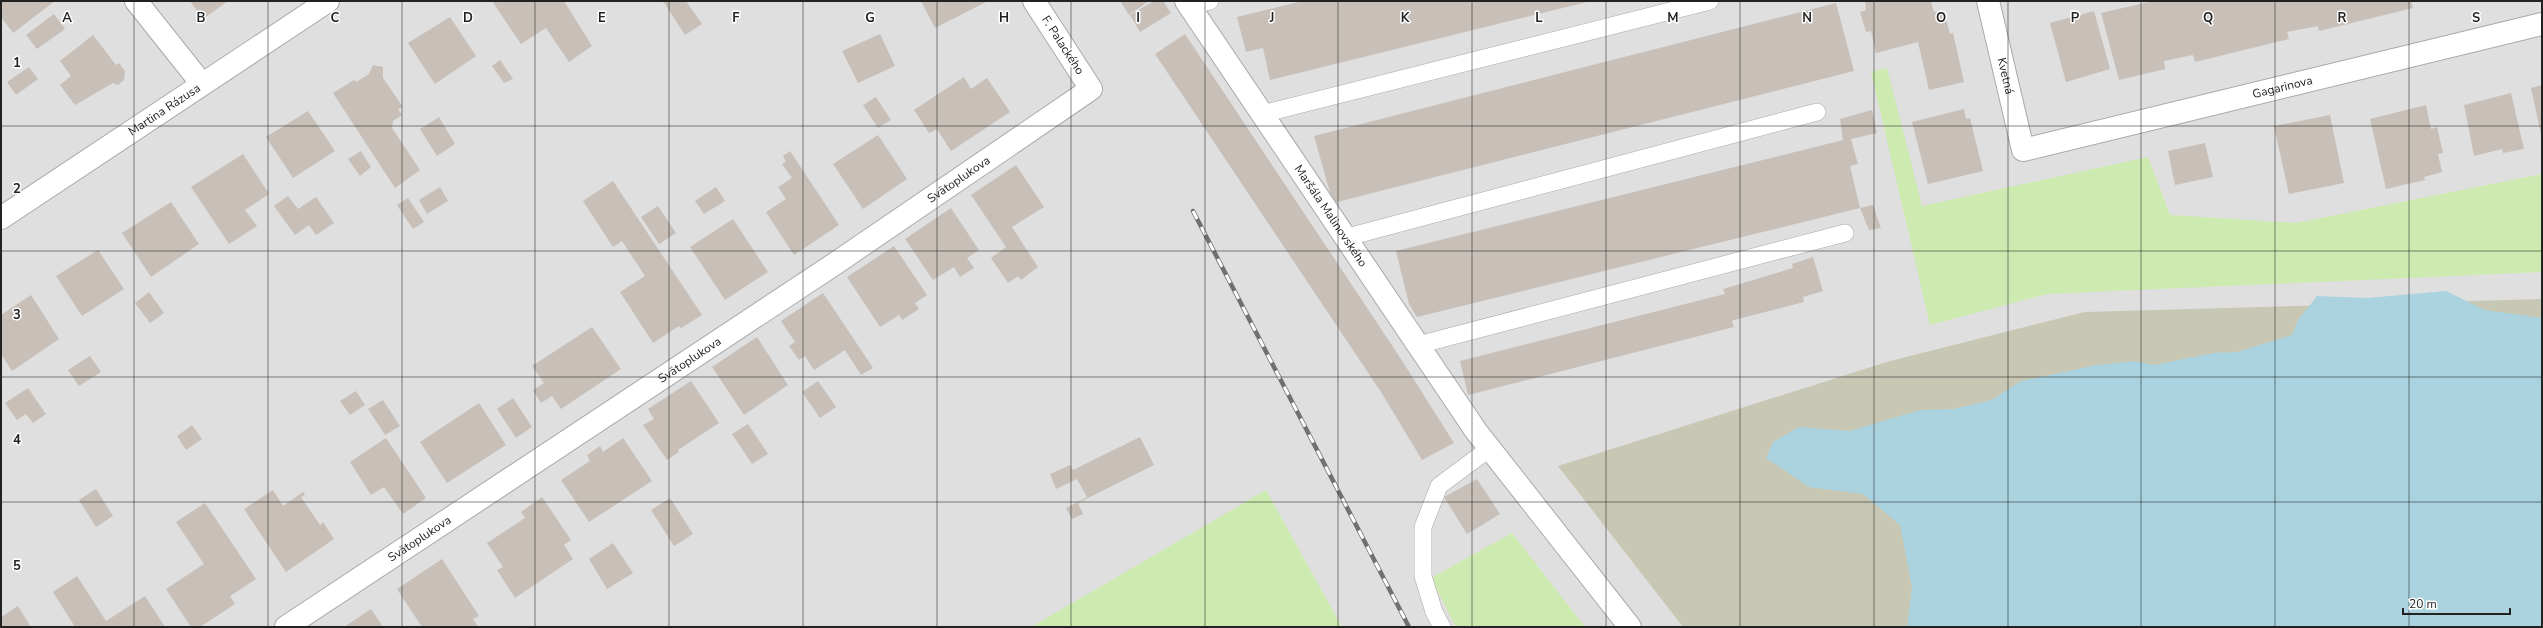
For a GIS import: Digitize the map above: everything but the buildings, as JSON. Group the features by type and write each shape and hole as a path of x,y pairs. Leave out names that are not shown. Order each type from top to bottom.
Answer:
{"street":[{"path":"136,1 202,84"},
{"name":"Martina Rázusa","path":"1,218 328,1"},
{"name":"F. Palackého","path":"1034,1 1091,89"},
{"name":"Kvetná","path":"1988,1 2023,150"},
{"name":"Maršála Malinovského","path":"1195,3 1262,114 1344,238 1476,431 1630,627"},
{"name":"Gagarinova","path":"2023,150 2542,24"},
{"name":"Svätoplukova","path":"286,627 836,263 1091,89"}],"lane":[{"path":"1262,114 1710,1"},
{"path":"1344,238 1817,112"},
{"path":"1418,345 1845,234"},
{"path":"1442,627 1434,612 1423,576 1423,527 1439,486 1490,448"}],"shaded area":[{"path":"1,1 2542,1 2542,627 1,627"},
{"path":"2542,299 2542,627 1683,627 1558,466 1890,361 2085,312"}],"green space":[{"path":"1887,68 1922,206 2148,157 2170,215 2296,223 2542,174 2542,272 2047,294 1930,325 1871,72"},
{"path":"1266,490 1342,627 1031,627"},
{"path":"1512,533 1585,627 1456,627 1431,578"}],"water":[{"path":"2446,291 2485,310 2542,318 2542,627 1907,627 1912,587 1900,525 1863,494 1809,487 1766,458 1773,442 1799,427 1850,431 1920,410 1953,409 1992,400 2021,381 2097,365 2135,361 2154,365 2213,353 2237,352 2292,335 2298,320 2317,296 2367,298"}],"railway":[{"path":"1193,211 1409,627"}]}
